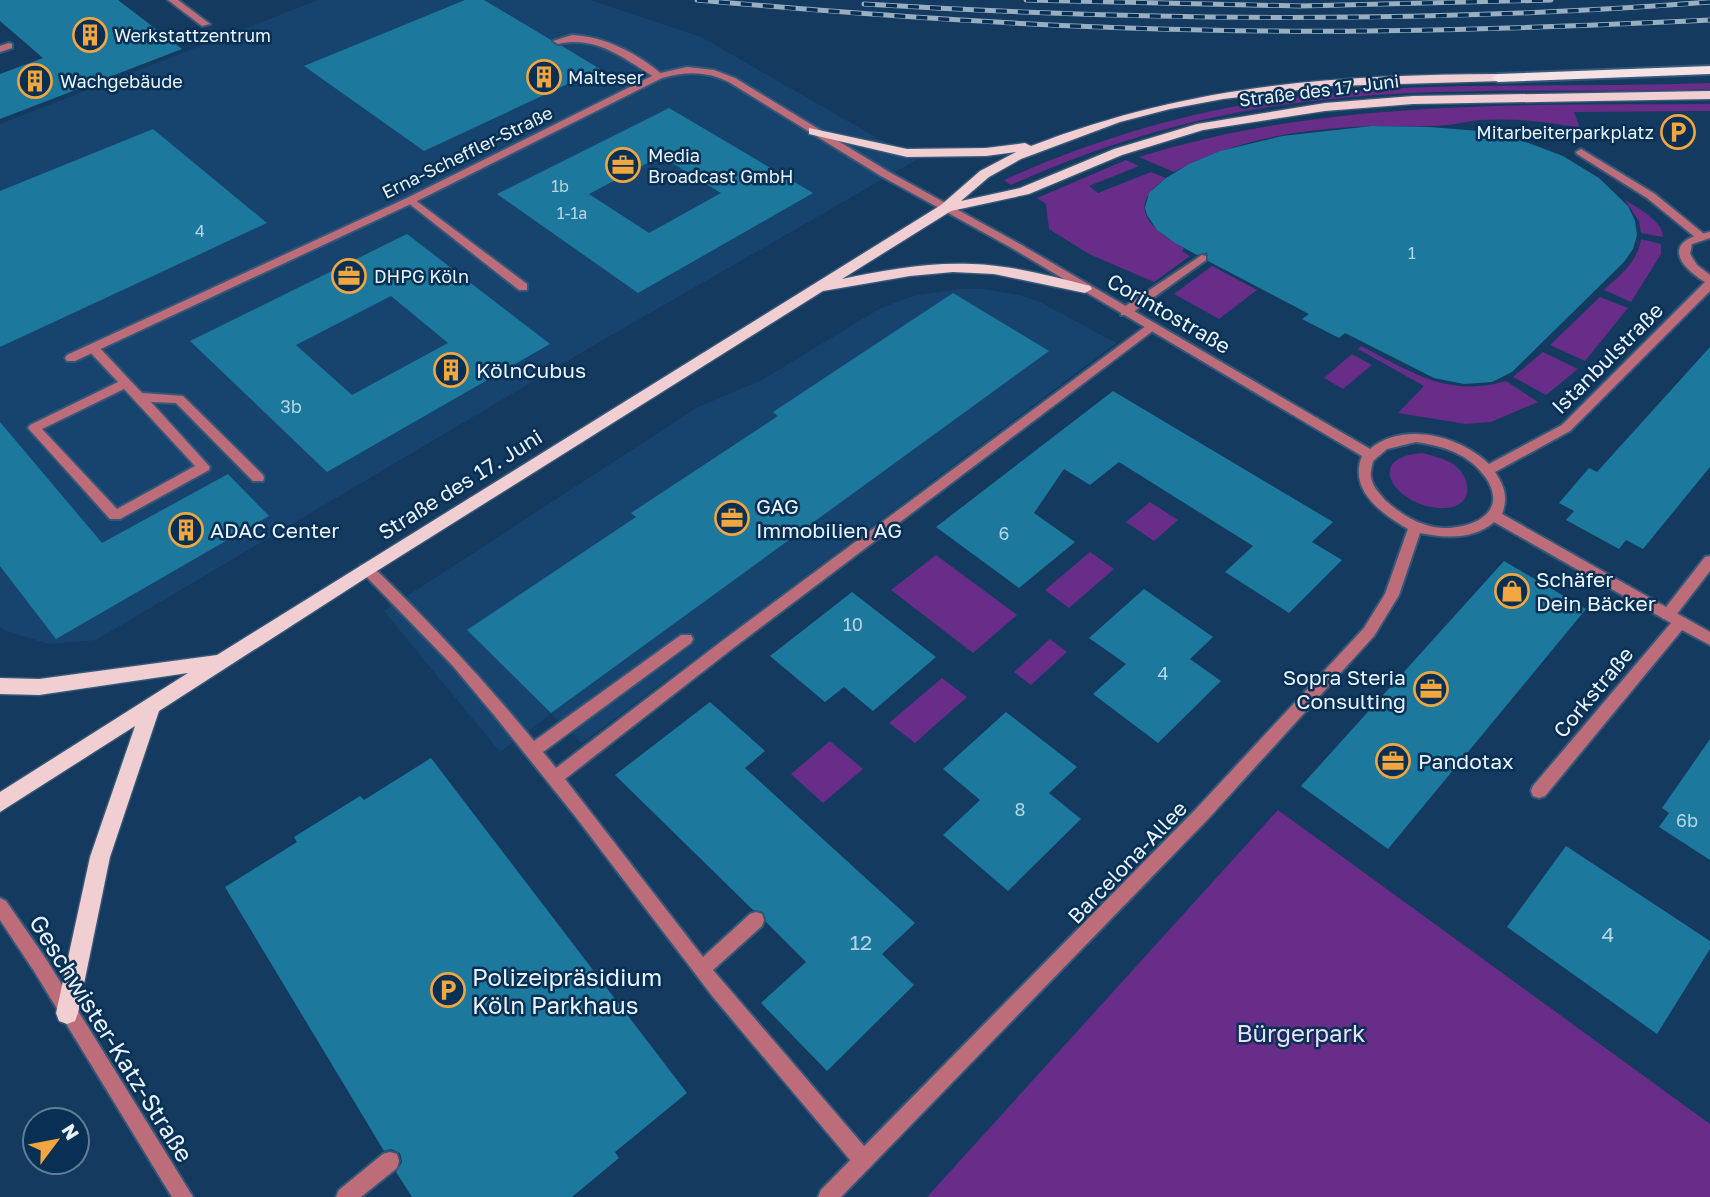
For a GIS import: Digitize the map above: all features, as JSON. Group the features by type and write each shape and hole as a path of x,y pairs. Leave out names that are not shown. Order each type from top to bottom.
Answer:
{"highway":[{"path":"1498,78 1710,70"},
{"path":"1498,78 1653,81 1710,79"}],"main road":[{"name":"Straße des 17. Juni","path":"0,803 366,569 946,208 992,168 1049,143 1156,108 1218,96 1304,84 1400,78 1498,78"},
{"name":"Straße des 17. Juni","path":"946,208 1024,191 1118,152 1201,127 1299,110 1413,100 1710,95"},
{"path":"813,131 907,153 986,152 1049,143"},
{"path":"816,289 891,275 950,269 992,270 1085,289"},
{"path":"0,686 39,687 220,661"},
{"path":"67,1013 100,858 152,705"}],"street":[{"path":"172,0 205,24"},
{"path":"558,41 576,37 598,40 659,76"},
{"name":"Erna-Scheffler-Straße","path":"71,358 411,200 659,76 697,68 716,72 946,208"},
{"path":"1581,152 1642,189 1705,236"},
{"path":"411,200 523,288"},
{"name":"Corintostraße","path":"946,208 1370,455"},
{"path":"1705,236 1690,240 1684,247 1684,255 1689,265 1710,282"},
{"path":"1125,312 1202,258"},
{"name":"Istanbulstraße","path":"1489,470 1566,428 1710,282"},
{"path":"554,779 1150,327"},
{"path":"93,348 126,383 204,467 115,516 34,428 126,383"},
{"path":"139,397 178,399 258,478"},
{"path":"1397,439 1426,439 1457,447 1489,470 1499,486 1500,494 1500,502 1494,516 1481,527 1462,533 1439,533 1415,527 1397,518 1381,507 1364,480 1364,466 1370,455 1381,445 1397,439"},
{"path":"1494,516 1710,639"},
{"name":"Barcelona-Allee","path":"828,1197 997,1027 1202,814 1369,632 1392,595 1415,527"},
{"name":"Corkstraße","path":"1539,790 1674,618 1710,561"},
{"path":"366,569 396,597 532,751 702,969 863,1160"},
{"path":"532,751 687,639"},
{"name":"Geschwister-Katz-Straße","path":"0,906 183,1197"},
{"path":"702,969 756,920"},
{"path":"346,1197 390,1161"}],"shaded area":[{"path":"318,0 591,0 701,37 916,160 596,344 96,640 49,644 6,631 0,627 0,124"},
{"path":"959,289 984,289 1020,295 1040,302 1116,343 582,743 551,714 500,752 384,611 698,407 762,380 879,309 913,296"}],"green space":[{"path":"1710,83 1710,89 1467,91 1370,95 1282,105 1163,130 1086,154 1011,185 1004,180 1118,136 1196,115 1276,99 1365,90 1464,86"},
{"path":"1710,104 1710,111 1574,112 1580,128 1493,119 1439,126 1322,129 1246,143 1174,172 1139,157 1209,138 1279,124 1350,115 1494,106"},
{"path":"1126,160 1139,166 1089,186 1098,193 1151,172 1166,178 1149,194 1145,211 1154,227 1184,248 1182,251 1190,256 1154,282 1089,254 1049,229 1046,204 1037,198"},
{"path":"1625,200 1654,220 1663,237 1641,233 1639,221"},
{"path":"1641,239 1661,244 1661,254 1631,302 1604,290 1632,261"},
{"path":"1212,266 1257,290 1219,319 1174,294"},
{"path":"1600,297 1628,308 1585,361 1550,345"},
{"path":"1361,346 1430,380 1466,386 1506,381 1538,402 1491,422 1466,424 1398,413 1424,386 1358,349"},
{"path":"1543,352 1578,369 1546,395 1513,377"},
{"path":"1352,354 1372,365 1343,389 1324,378"},
{"path":"1422,453 1446,460 1460,470 1467,484 1466,497 1461,503 1445,508 1429,506 1401,493 1393,483 1390,473 1393,464 1403,457"},
{"path":"1150,502 1178,520 1154,541 1126,522"},
{"path":"1090,552 1114,569 1069,608 1045,590"},
{"path":"936,555 1017,615 973,653 891,590"},
{"path":"1050,639 1067,652 1031,685 1014,672"},
{"path":"942,678 967,697 915,743 889,723"},
{"path":"830,741 863,769 823,803 791,774"},
{"name":"Bürgerpark","path":"1278,810 1710,1124 1710,1197 927,1197"}],"building":[{"name":"Werkstattzentrum","path":"0,0 118,0 182,49 0,119 0,74 43,58 0,21"},
{"name":"Malteser","path":"465,0 484,0 557,46 562,46 600,69 424,151 304,66"},
{"path":"669,108 813,193 638,293 497,194","holes":["661,156 721,193 649,233 589,194"]},
{"path":"1372,126 1479,131 1518,139 1563,156 1599,178 1628,206 1635,221 1637,235 1633,249 1624,262 1512,372 1492,382 1464,384 1434,378 1345,333 1339,338 1302,319 1309,314 1208,261 1207,253 1197,255 1175,243 1157,230 1147,215 1145,208 1149,193 1166,178 1189,164 1220,151 1282,136"},
{"path":"153,129 267,223 0,347 0,191"},
{"name":"KölnCubus","path":"407,234 550,344 327,472 190,341","holes":["391,296 448,343 352,395 296,345"]},
{"path":"953,293 1049,351 551,713 467,630 636,517 631,513 778,416 773,412"},
{"path":"1710,347 1710,467 1643,549 1626,540 1619,549 1566,520 1574,511 1559,503 1589,468 1597,472"},
{"path":"1113,391 1333,522 1312,542 1342,560 1289,613 1225,572 1253,546 1119,462 1090,485 1064,469 1034,513 1075,542 1019,588 936,527"},
{"name":"ADAC Center","path":"0,422 102,543 228,474 269,516 56,639 0,566"},
{"path":"1504,561 1586,609 1388,849 1301,786"},
{"path":"1144,589 1213,637 1190,659 1221,681 1158,743 1093,694 1126,664 1089,638"},
{"path":"852,592 936,657 873,711 844,687 825,702 770,656"},
{"path":"710,702 765,751 745,768 915,923 882,954 914,985 827,1071 761,1003 806,962 766,922 763,912 753,910 615,775"},
{"path":"1006,712 1077,767 1049,793 1081,819 1008,891 943,835 980,800 943,769"},
{"path":"1710,739 1710,860 1659,827 1669,813 1662,808"},
{"name":"Polizeipräsidium Köln Parkhaus","path":"431,758 687,1093 615,1152 619,1158 572,1197 412,1197 396,1172 402,1162 400,1153 391,1149 384,1151 225,887 297,842 294,837 360,796 364,800"},
{"path":"1566,846 1710,941 1710,949 1657,1034 1507,927"}],"railway":[{"path":"697,0 950,20 1203,30 1456,29 1710,20"},
{"path":"1026,0 1300,6 1551,0"},
{"path":"864,4 1076,14 1287,18 1498,14 1710,2"}],"place":[{"name":"Werkstattzentrum","path":"90,35"},
{"name":"Malteser","path":"544,77"},
{"name":"Wachgebäude","path":"35,81"},
{"name":"Mitarbeiterparkplatz","path":"1678,132"},
{"name":"Media Broadcast GmbH","path":"623,165"},
{"name":"DHPG Köln","path":"349,276"},
{"name":"KölnCubus","path":"451,370"},
{"name":"GAG Immobilien AG","path":"732,518"},
{"name":"ADAC Center","path":"186,530"},
{"name":"Schäfer Dein Bäcker","path":"1512,591"},
{"name":"Sopra Steria Consulting","path":"1431,689"},
{"name":"Pandotax","path":"1393,761"},
{"name":"Polizeipräsidium Köln Parkhaus","path":"448,990"}]}
